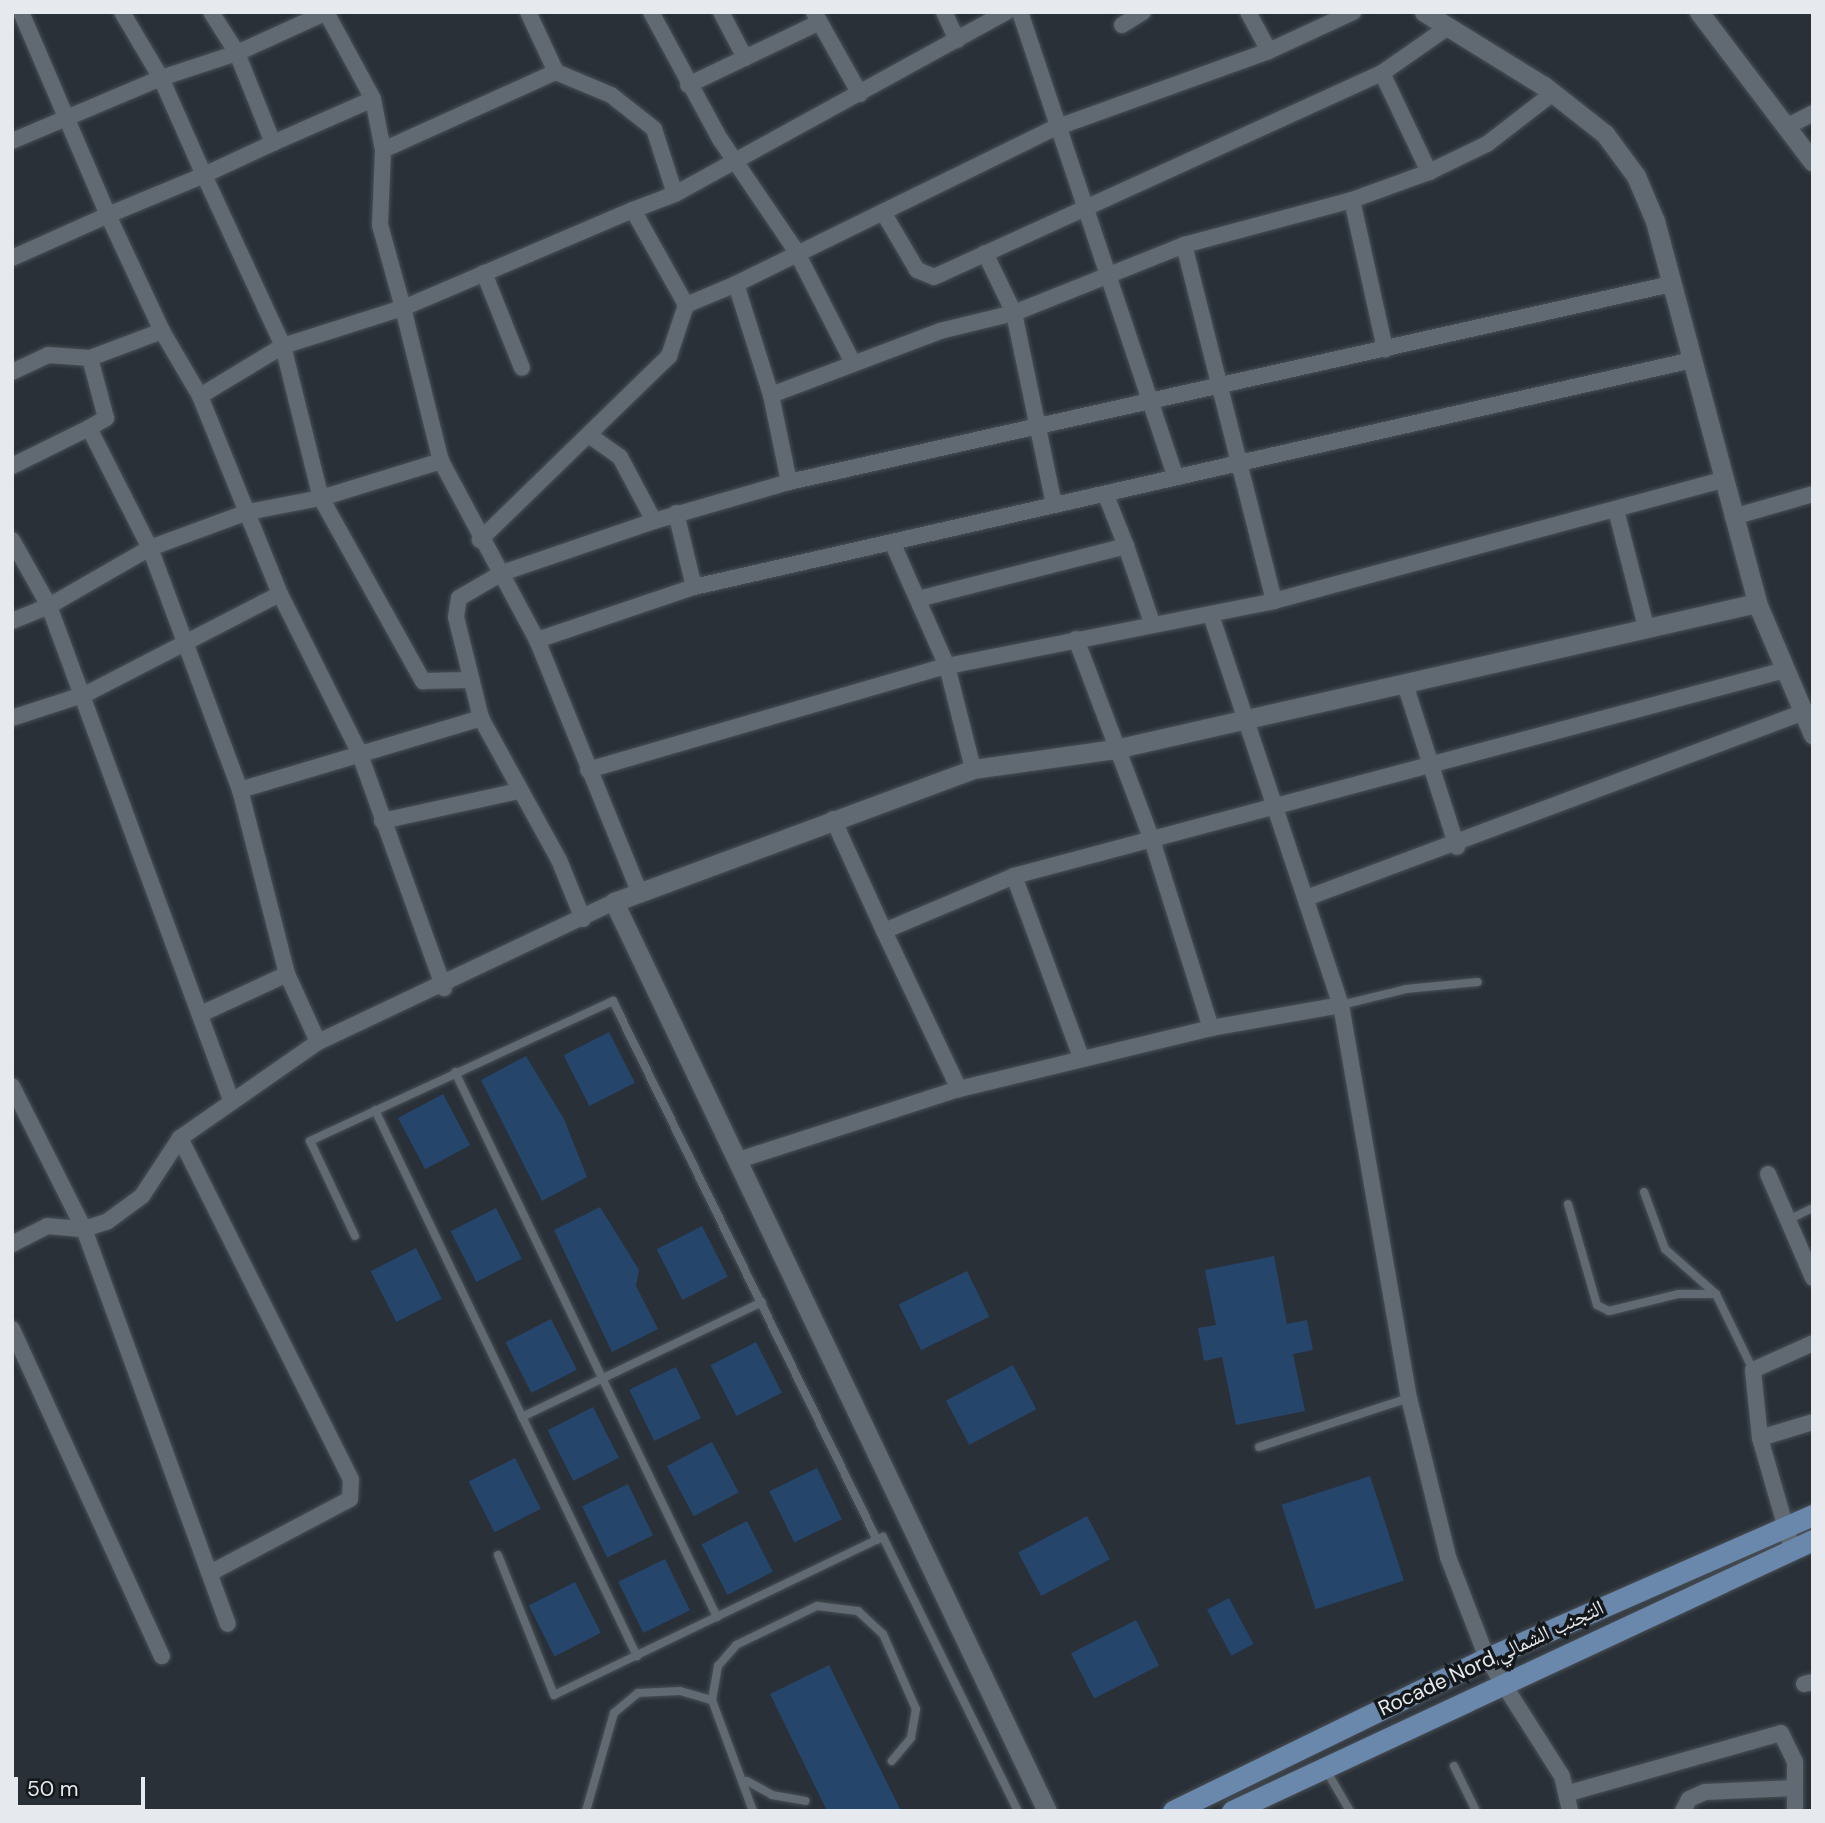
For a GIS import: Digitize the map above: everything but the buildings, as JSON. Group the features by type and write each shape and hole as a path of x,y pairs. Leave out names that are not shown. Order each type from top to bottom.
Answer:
{"main road":[{"name":"Rocade Nord,التجنب الشمالي","path":"1173,1811 1486,1658 1813,1515"},
{"name":"Rocade Nord,التجنب الشمالي","path":"1232,1811 1813,1540"}],"street":[{"path":"21,12 62,119 162,331 200,396 280,594 359,752 444,988"},
{"path":"122,12 161,78 283,346 321,498 423,681 468,680"},
{"path":"211,12 237,53 273,143"},
{"path":"12,141 161,78 237,53 326,12 373,99 383,150 380,225 441,461 480,540 502,573 537,640 639,891"},
{"path":"528,12 556,72 611,95 654,129 675,194"},
{"path":"651,12 688,85 739,159 796,251 853,363"},
{"path":"721,12 745,58"},
{"path":"944,12 957,40"},
{"path":"200,396 283,346 403,309 633,209 675,194 1006,12"},
{"path":"1020,12 1055,128 1146,403 1175,476"},
{"path":"1122,25 1143,12"},
{"path":"1248,12 1269,51"},
{"path":"686,305 736,284 796,251 1055,128 1269,51 1353,12"},
{"path":"1424,12 1553,93 1605,134 1636,176 1671,284 1721,480 1757,603 1801,713 1813,735"},
{"path":"1699,12 1813,162"},
{"path":"688,85 745,58 817,17 860,94"},
{"path":"883,212 926,276 985,253 1382,73 1448,27"},
{"path":"383,150 556,72"},
{"path":"1382,73 1429,172"},
{"path":"771,396 940,331 1014,313 1105,274 1184,245 1352,200 1429,172 1487,144 1553,93"},
{"path":"12,258 373,99"},
{"path":"1786,127 1813,113"},
{"path":"1352,200 1385,349"},
{"path":"480,540 591,437 669,356 686,305 633,209"},
{"path":"1184,245 1274,601"},
{"path":"985,253 1014,313 1054,505"},
{"path":"484,274 522,368"},
{"path":"736,284 771,396 789,482"},
{"path":"583,919 559,860 481,718 468,680 456,617 459,598 502,573 676,513 789,482 1671,284"},
{"path":"12,372 48,355 90,358 162,331"},
{"path":"12,466 106,418 90,358"},
{"path":"537,640 694,587 1054,505 1107,498 1175,476 1692,360"},
{"path":"89,428 150,548 184,639 240,790 287,974 318,1042"},
{"path":"591,437 621,457 654,521"},
{"path":"12,621 48,606 150,548 248,512 321,498 441,461"},
{"path":"588,770 947,666 1152,623 1211,615 1274,601 1721,480"},
{"path":"1733,517 1813,494"},
{"path":"1107,498 1152,623"},
{"path":"1616,510 1646,627"},
{"path":"676,513 694,587"},
{"path":"12,540 48,606 86,694 123,812 230,1097"},
{"path":"892,542 947,666 973,769"},
{"path":"918,599 1126,547"},
{"path":"12,718 86,694 184,639 280,594"},
{"path":"12,1244 47,1226 84,1229 142,1196 180,1138 230,1097 318,1042 444,988 639,891 973,769 1115,749 1757,603"},
{"path":"1211,615 1279,805 1341,1005 1409,1398 1448,1557 1486,1658 1505,1682 1569,1793 1570,1811"},
{"path":"1076,639 1115,749 1152,840 1211,1028"},
{"path":"884,931 1014,876 1279,805 1429,761 1785,670"},
{"path":"1405,684 1457,847"},
{"path":"1309,897 1457,847 1801,713"},
{"path":"240,790 359,752 481,718"},
{"path":"382,821 519,791"},
{"path":"833,820 959,1089"},
{"path":"1014,876 1081,1057"},
{"path":"614,902 742,1159 1047,1811"},
{"path":"201,1014 287,974"},
{"path":"742,1159 959,1089 1081,1057 1211,1028 1341,1005"},
{"path":"12,1086 84,1229 228,1624"},
{"path":"180,1138 351,1479 350,1499 210,1573"},
{"path":"1768,1174 1813,1278"},
{"path":"12,1329 162,1656"},
{"path":"1792,1549 1760,1437 1753,1370 1813,1343"},
{"path":"1760,1437 1813,1422"},
{"path":"1569,1793 1781,1733 1791,1747 1795,1811"},
{"path":"1683,1811 1689,1799 1705,1793 1795,1788"},
{"path":"1801,1811 1813,1808"}],"lane":[{"path":"1341,1005 1406,989 1478,982"},
{"path":"355,1236 310,1142 455,1072 613,1001 877,1540"},
{"path":"455,1072 717,1617"},
{"path":"375,1110 637,1656"},
{"path":"1644,1192 1665,1249 1716,1294 1753,1370"},
{"path":"1568,1204 1597,1305 1609,1311 1678,1294 1716,1294"},
{"path":"1788,1220 1813,1208"},
{"path":"522,1417 762,1301"},
{"path":"1259,1447 1409,1398"},
{"path":"498,1555 554,1695 883,1537 1018,1811"},
{"path":"753,1811 747,1781 712,1700 718,1666 736,1645 817,1606 858,1611 883,1634 916,1709 911,1738 892,1761"},
{"path":"586,1811 614,1713 638,1693 680,1691 712,1700"},
{"path":"1454,1766 1476,1811"},
{"path":"1325,1768 1350,1811"},
{"path":"747,1781 772,1795 805,1801"}]}
